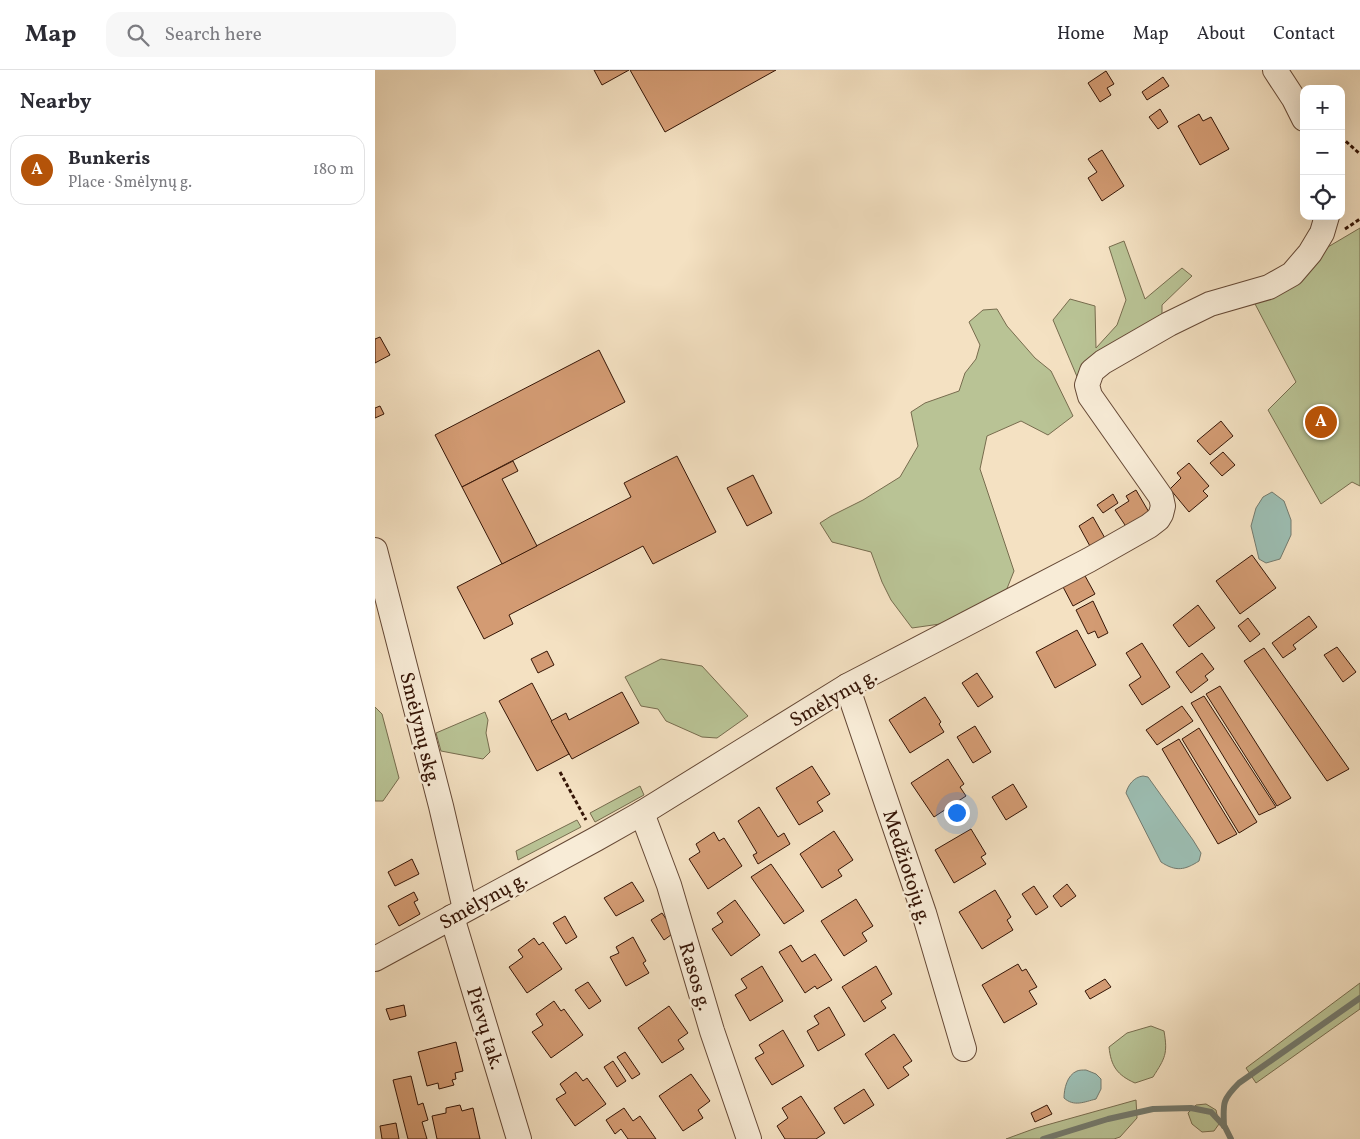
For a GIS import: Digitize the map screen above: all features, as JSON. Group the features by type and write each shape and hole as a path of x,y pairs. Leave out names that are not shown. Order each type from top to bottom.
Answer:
{"street":[{"path":"1275,70 1300,111"},
{"name":"Smėlynų g.","path":"375,959 642,813 847,686 1089,560 1149,526 1161,514 1163,506 1161,497 1090,396 1087,385 1092,371 1103,362 1169,324 1210,304 1269,287 1291,274 1310,253 1322,233 1326,220"},
{"name":"Smėlynų skg.","path":"375,550 441,806 459,913"},
{"name":"Medžiotojų g.","path":"847,686 924,913 964,1049"},
{"name":"Rasos g.","path":"642,813 669,885 712,1031 749,1139"},
{"name":"Pievų tak.","path":"459,913 519,1139"}],"path":[{"path":"1345,141 1360,154"},
{"path":"560,772 596,839"}],"green space":[{"path":"1360,228 1360,486 1352,482 1321,504 1268,410 1296,382 1254,302 1316,254"},
{"path":"1124,241 1145,299 1182,268 1192,276 1162,305 1162,335 1078,379 1053,320 1070,299 1095,306 1096,348 1117,325 1126,300 1109,247"},
{"path":"997,309 1007,326 1035,358 1051,371 1073,416 1048,435 1021,421 987,436 980,469 1014,571 1006,591 947,623 912,628 891,600 871,552 832,542 820,523 900,477 918,446 911,412 925,403 959,391 965,373 976,359 980,345 969,322 983,310"},
{"path":"661,659 702,666 748,716 717,738 702,737 666,721 658,709 641,706 625,677"},
{"path":"375,707 382,714 399,778 383,801 375,801"},
{"path":"485,712 488,720 486,733 490,752 483,759 441,751 436,733"},
{"path":"640,786 644,795 595,822 590,813"},
{"path":"577,820 581,827 518,860 516,851"},
{"path":"1360,983 1360,1009 1256,1083 1246,1068"},
{"path":"1151,1026 1164,1031 1166,1045 1164,1056 1153,1077 1135,1083 1119,1073 1113,1065 1109,1047 1127,1033"},
{"path":"1136,1100 1137,1118 1120,1137 1114,1139 1006,1139 1036,1128"},
{"path":"1206,1104 1216,1110 1219,1124 1214,1131 1202,1132 1192,1124 1188,1113 1196,1105"}],"water":[{"path":"1272,492 1284,501 1291,520 1291,535 1280,559 1266,563 1259,559 1251,526 1256,508 1263,497"},
{"path":"1143,776 1148,777 1193,840 1201,853 1199,861 1180,869 1161,862 1126,793 1132,782"},
{"path":"1086,1070 1096,1074 1101,1079 1101,1089 1096,1099 1079,1103 1068,1101 1064,1098 1068,1079 1077,1071"}],"building":[{"path":"594,70 629,70 602,85"},
{"path":"630,70 776,70 665,132"},
{"path":"1106,71 1114,84 1107,88 1111,95 1100,102 1088,83"},
{"path":"1163,77 1169,86 1147,100 1142,92"},
{"path":"1160,109 1168,122 1158,129 1149,117"},
{"path":"1199,114 1203,121 1211,117 1229,149 1200,165 1178,126"},
{"path":"1102,150 1124,186 1102,201 1088,178 1097,172 1088,159"},
{"path":"380,337 390,355 375,363 375,339"},
{"path":"599,350 625,402 462,487 435,435"},
{"path":"380,406 384,414 375,418 375,408"},
{"path":"1221,421 1233,436 1210,455 1197,441"},
{"path":"1223,452 1235,465 1222,476 1210,463"},
{"path":"677,456 716,532 653,564 643,546 509,615 513,624 484,639 457,587 631,497 624,483"},
{"path":"513,461 518,471 502,479 537,546 502,564 462,487"},
{"path":"1189,463 1209,486 1203,491 1208,496 1189,512 1170,489 1181,478 1177,473"},
{"path":"753,475 772,513 747,526 727,488"},
{"path":"1136,490 1150,514 1127,528 1115,510 1129,501 1126,496"},
{"path":"1113,494 1118,503 1103,513 1097,505"},
{"path":"1093,517 1106,540 1091,548 1079,526"},
{"path":"1252,555 1276,588 1240,614 1216,581"},
{"path":"1084,574 1095,594 1073,606 1062,585"},
{"path":"1093,601 1108,633 1098,638 1095,631 1088,634 1076,610"},
{"path":"1198,605 1215,628 1189,647 1173,625"},
{"path":"1309,616 1317,627 1293,645 1296,649 1283,658 1272,643"},
{"path":"1248,618 1260,634 1250,642 1238,626"},
{"path":"1077,630 1096,665 1055,688 1036,652"},
{"path":"1142,643 1170,687 1142,705 1129,685 1141,677 1126,653"},
{"path":"1337,647 1356,672 1343,682 1324,655"},
{"path":"1264,648 1349,769 1327,781 1244,661"},
{"path":"547,651 554,665 538,673 531,659"},
{"path":"1202,653 1214,669 1205,676 1208,680 1191,693 1176,672"},
{"path":"977,673 993,697 978,707 962,683"},
{"path":"532,683 569,754 537,771 499,701"},
{"path":"1220,686 1291,798 1277,806 1206,694"},
{"path":"622,692 639,723 572,759 551,721 566,713 569,720"},
{"path":"1204,696 1276,807 1259,815 1191,703"},
{"path":"925,697 941,722 939,724 944,732 910,753 889,720"},
{"path":"1182,706 1193,721 1157,745 1146,730"},
{"path":"975,726 991,752 973,763 957,737"},
{"path":"1199,728 1257,822 1239,833 1182,739"},
{"path":"1179,739 1237,834 1218,844 1162,749"},
{"path":"948,759 964,784 960,787 966,796 934,817 911,783"},
{"path":"812,766 830,794 817,802 823,811 799,825 776,788"},
{"path":"1013,784 1027,807 1006,820 992,797"},
{"path":"759,807 778,837 784,833 790,844 758,864 753,855 757,853 738,821"},
{"path":"971,829 986,854 981,857 986,864 954,883 935,850"},
{"path":"834,831 853,860 838,870 842,876 822,888 800,854"},
{"path":"714,832 719,841 724,838 742,866 708,889 689,859 700,852 696,844"},
{"path":"412,859 419,874 395,886 388,872"},
{"path":"771,864 804,911 784,924 751,877"},
{"path":"632,882 644,901 616,916 604,898"},
{"path":"1067,884 1076,896 1061,907 1053,896"},
{"path":"1034,886 1048,907 1036,915 1022,894"},
{"path":"995,890 1011,917 1007,920 1013,930 982,949 959,912"},
{"path":"414,892 418,900 414,902 420,914 399,926 388,906"},
{"path":"856,899 873,926 862,933 867,941 844,956 821,921"},
{"path":"735,900 760,935 731,956 712,929 723,922 717,913"},
{"path":"662,913 675,932 664,940 651,920"},
{"path":"565,916 577,937 566,944 553,923"},
{"path":"633,937 646,961 643,963 649,973 626,986 610,957 619,953 616,947"},
{"path":"534,938 539,945 543,942 562,969 527,993 509,967 523,957 518,950"},
{"path":"791,945 802,962 815,954 832,980 817,989 815,986 805,993 779,952"},
{"path":"1018,964 1022,971 1026,969 1037,987 1029,991 1037,1004 1004,1023 982,985"},
{"path":"762,966 783,1001 750,1021 735,995 747,988 741,979"},
{"path":"876,966 892,994 881,1001 886,1008 864,1022 842,987"},
{"path":"1105,979 1111,987 1090,999 1085,991"},
{"path":"588,982 601,1001 589,1009 575,990"},
{"path":"554,1001 561,1011 564,1009 583,1035 551,1058 532,1032 543,1025 536,1014"},
{"path":"404,1005 406,1016 390,1020 386,1009"},
{"path":"669,1006 688,1033 678,1040 684,1049 662,1063 638,1028"},
{"path":"829,1007 845,1035 818,1051 807,1031 819,1024 814,1016"},
{"path":"783,1030 804,1066 772,1085 755,1058 764,1053 759,1045"},
{"path":"894,1034 912,1061 903,1067 909,1075 888,1089 865,1054"},
{"path":"456,1042 463,1071 455,1073 456,1079 452,1080 454,1085 439,1089 438,1083 427,1086 418,1052"},
{"path":"625,1052 640,1074 632,1079 617,1057"},
{"path":"613,1061 626,1081 617,1087 604,1067"},
{"path":"576,1072 583,1081 587,1078 606,1104 575,1126 556,1099 566,1093 560,1084"},
{"path":"691,1074 710,1101 698,1110 703,1118 683,1131 659,1096"},
{"path":"411,1076 418,1105 423,1103 428,1120 422,1122 427,1139 408,1139 393,1080"},
{"path":"864,1089 874,1105 844,1124 834,1108"},
{"path":"801,1096 825,1133 816,1139 785,1139 777,1126 788,1118 782,1108"},
{"path":"460,1105 462,1111 473,1108 480,1139 437,1139 432,1116 446,1113 446,1108"},
{"path":"1047,1105 1052,1114 1035,1122 1031,1113"},
{"path":"624,1108 633,1121 640,1116 656,1139 628,1139 621,1129 615,1134 606,1120"},
{"path":"396,1123 399,1139 382,1139 380,1126"}],"waterway":[{"path":"1224,1126 1225,1102 1229,1094 1239,1083 1360,998"},
{"path":"1043,1139 1108,1119 1153,1109 1191,1108 1211,1112 1225,1127 1231,1139"}],"place":[{"name":"Bunkeris","path":"1321,422"}]}
